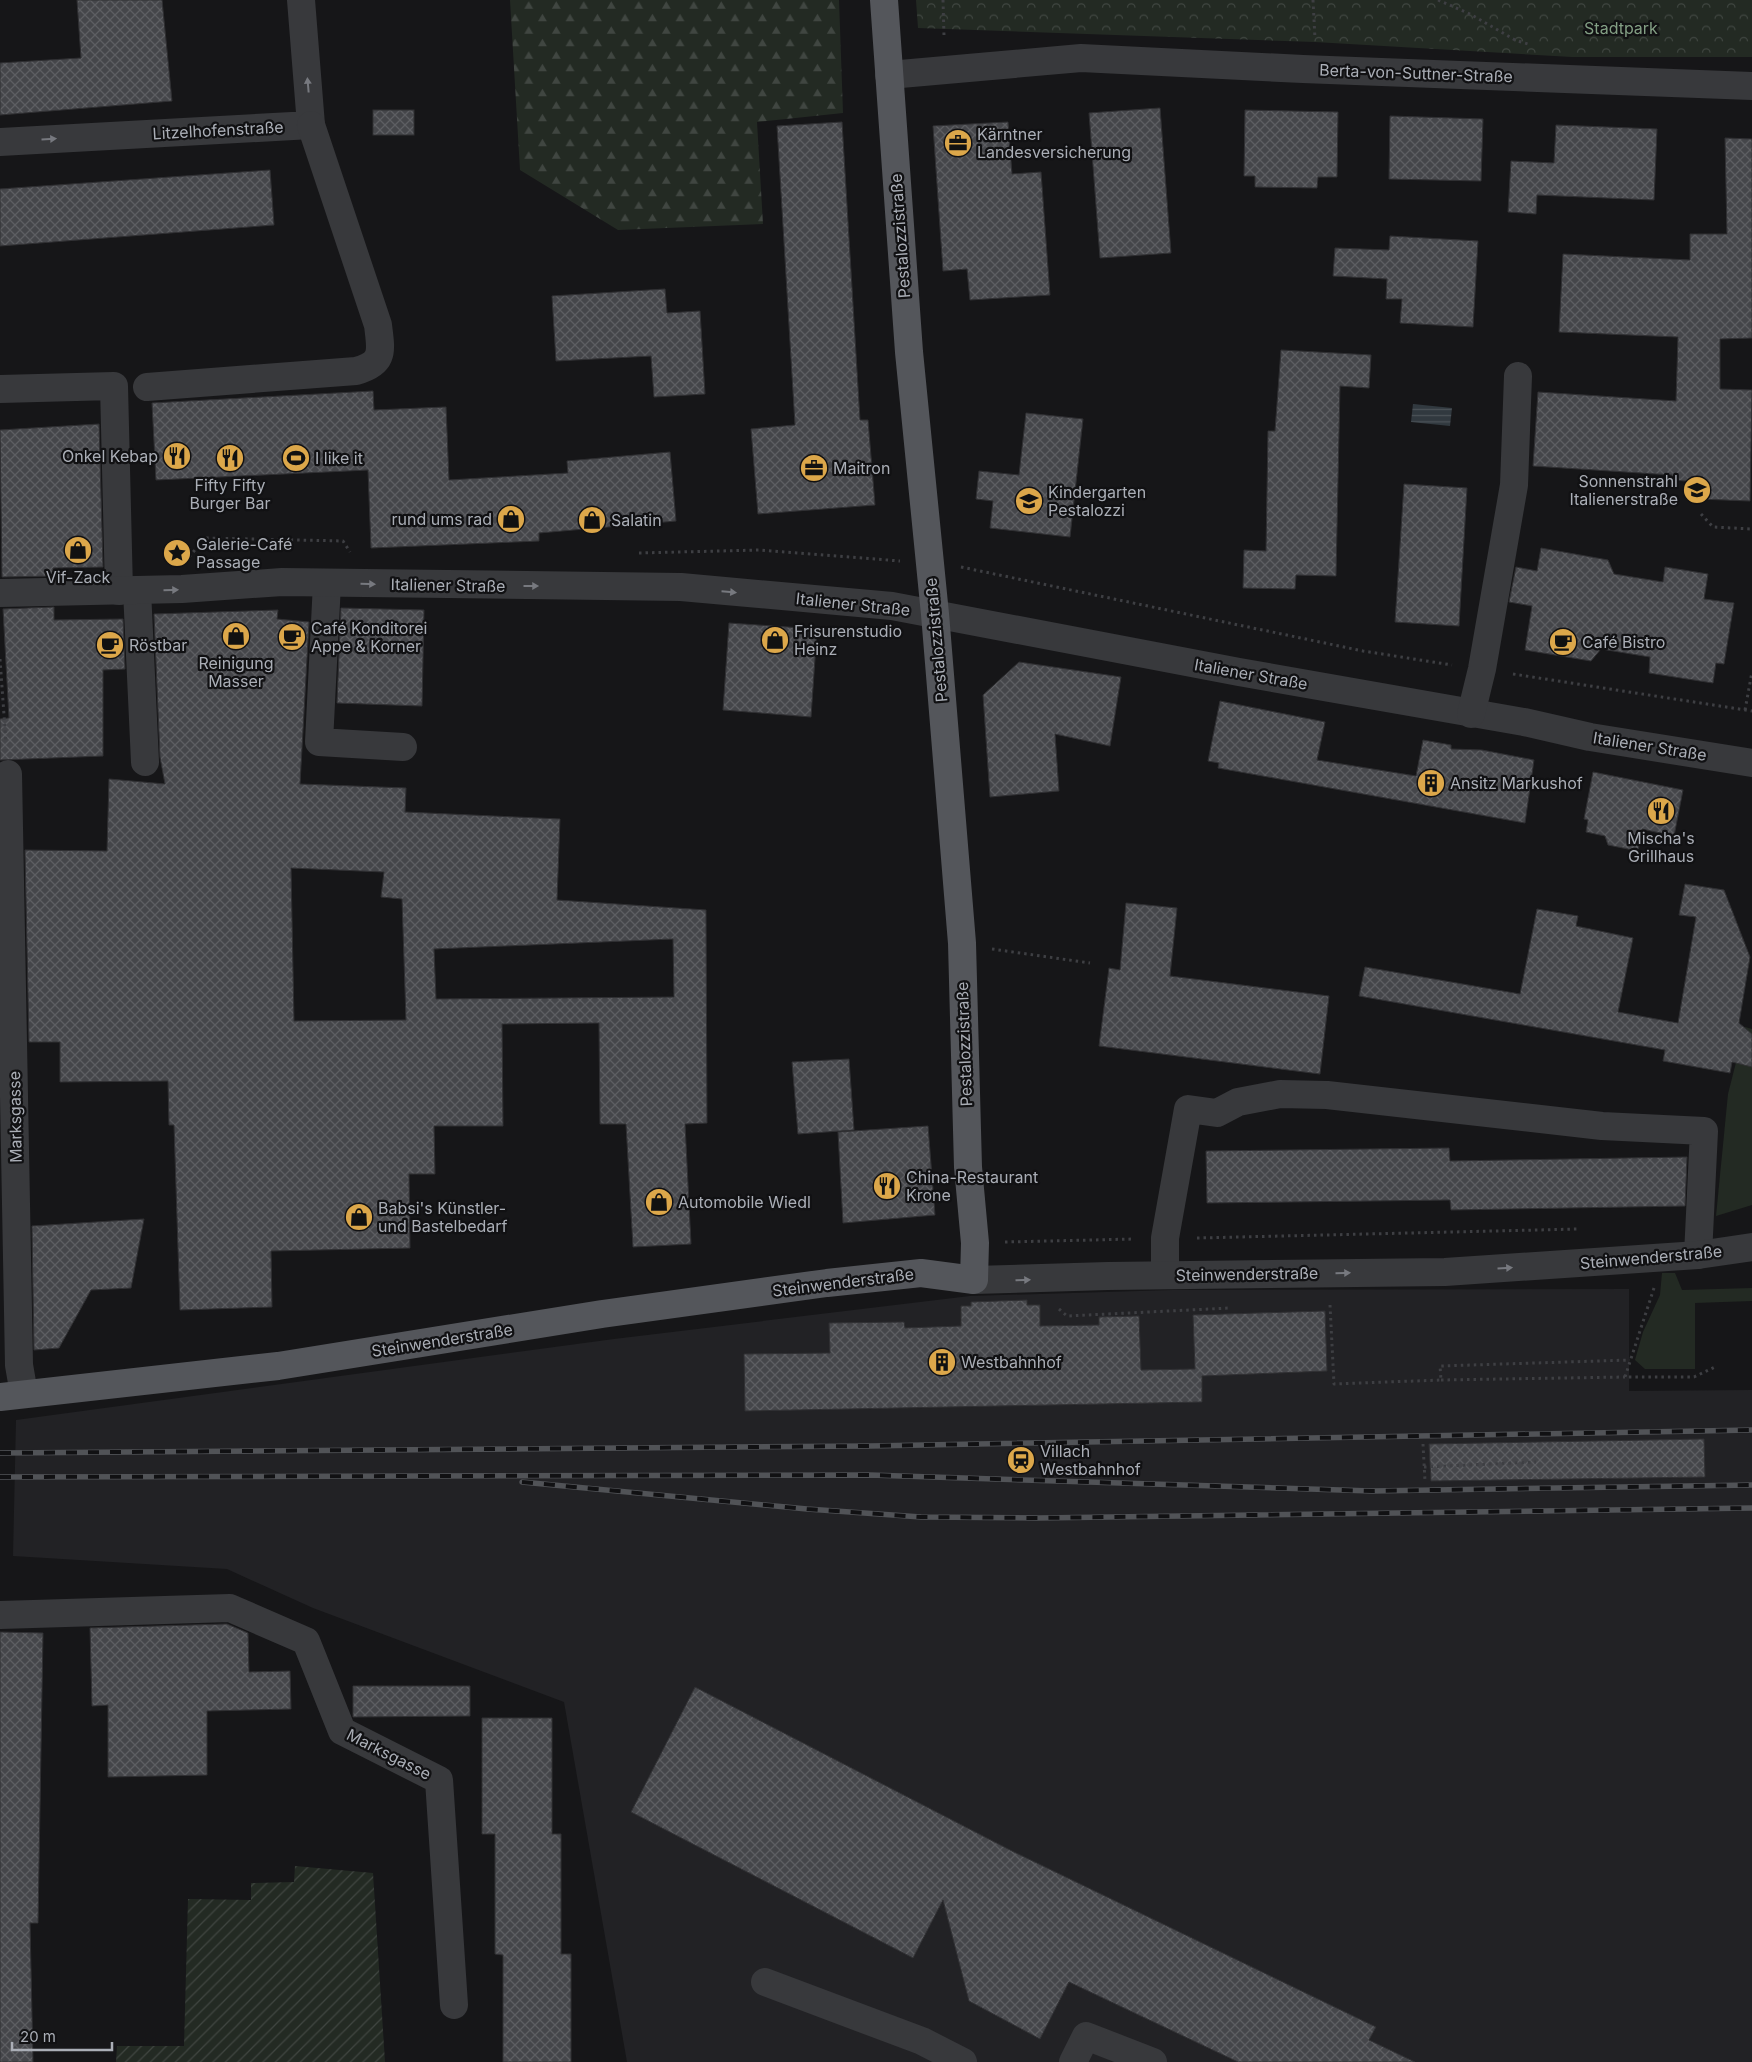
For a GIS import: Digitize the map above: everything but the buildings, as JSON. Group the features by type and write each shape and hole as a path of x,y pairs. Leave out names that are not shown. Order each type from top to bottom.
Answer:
{"main road":[{"name":"Pestalozzistraße","path":"884,0 909,352 935,614 962,943 968,1168 975,1242 974,1280"},
{"name":"Steinwenderstraße","path":"12,1395 278,1366 602,1314 827,1283 921,1273 974,1280"}],"street":[{"path":"147,387 356,371 377,362 381,348 378,325 311,125 301,0"},
{"name":"Berta-von-Suttner-Straße","path":"889,75 1081,58 1304,69 1752,86"},
{"name":"Litzelhofenstraße","path":"0,142 311,125"},
{"path":"1471,714 1482,669 1514,484 1518,376"},
{"path":"0,389 114,386 128,590 145,762"},
{"name":"Italiener Straße","path":"0,593 182,590 282,582 680,587 892,606 1471,714 1524,722 1590,737 1752,763"},
{"path":"327,583 319,742 403,747"},
{"name":"Marksgasse","path":"8,774 19,1365 12,1395"},
{"path":"1165,1275 1164,1238 1188,1109 1217,1113 1238,1102 1280,1094 1327,1095 1602,1126 1704,1131 1698,1255"},
{"name":"Steinwenderstraße","path":"974,1280 1165,1275 1446,1272 1698,1255 1752,1247"},
{"name":"Marksgasse","path":"0,1615 230,1608 306,1641 342,1731 439,1780 454,2005"},
{"path":"765,1982 922,2041 963,2062"},
{"path":"1073,2062 1086,2036 1153,2062"}],"path":[{"path":"943,0 944,36"},
{"path":"1313,0 1315,42"},
{"path":"1438,0 1470,14 1515,40 1534,46"},
{"path":"1701,514 1713,527 1752,529"},
{"path":"969,568 1363,651 1752,711"},
{"path":"0,659 8,774"},
{"path":"1745,710 1752,672"},
{"path":"984,948 1090,963"},
{"path":"1007,1242 1583,1229"},
{"path":"1625,1378 1656,1281 1655,1258"},
{"path":"1330,1303 1334,1384 1441,1380 1694,1377 1717,1366"},
{"path":"1055,1305 1067,1316 1232,1308"},
{"path":"1441,1380 1440,1366 1630,1360"},
{"path":"1423,1444 1425,1481"},
{"path":"1424,1467 1536,1462"}],"shaded area":[{"path":"1413,404 1452,408 1450,426 1411,422"},
{"name":"Villach Westbahnhof","path":"1629,1289 1629,1391 1752,1390 1752,2062 627,2062 564,1702 313,1608 227,1569 13,1556 16,1420 614,1339 970,1296 1172,1290"}],"green space":[{"path":"510,0 839,0 843,113 757,122 763,224 618,230 520,170"},
{"name":"Stadtpark","path":"916,0 1752,0 1752,57 1572,57 1315,42 918,28"},
{"path":"1745,1027 1752,1029 1752,1205 1716,1216 1728,1094"},
{"path":"1662,1273 1675,1273 1682,1290 1752,1288 1752,1301 1695,1303 1695,1369 1645,1369 1635,1360 1643,1332 1660,1295"},
{"path":"295,1866 373,1873 385,2062 116,2062 117,2046 184,2046 188,1899 251,1900 251,1883 294,1882"}],"railway":[{"path":"0,1453 870,1446 1752,1430"},
{"path":"0,1477 870,1475 1372,1491 1752,1485"},
{"path":"522,1482 807,1509 921,1517 1038,1518 1752,1508"}],"place":[{"name":"Kärntner Landesversicherung","path":"958,143"},
{"name":"Onkel Kebap","path":"177,456"},
{"name":"Fifty Fifty Burger Bar","path":"230,458"},
{"name":"I like it","path":"296,458"},
{"name":"Maitron","path":"814,468"},
{"name":"Sonnenstrahl Italienerstraße","path":"1697,490"},
{"name":"Kindergarten Pestalozzi","path":"1029,501"},
{"name":"rund ums rad","path":"511,519"},
{"name":"Salatin","path":"592,520"},
{"name":"Vif-Zack","path":"78,550"},
{"name":"Galerie-Café Passage","path":"177,553"},
{"name":"Reinigung Masser","path":"236,636"},
{"name":"Café Konditorei Appe & Korner","path":"292,637"},
{"name":"Frisurenstudio Heinz","path":"775,640"},
{"name":"Café Bistro","path":"1563,642"},
{"name":"Röstbar","path":"110,645"},
{"name":"Ansitz Markushof","path":"1431,783"},
{"name":"Mischa's Grillhaus","path":"1661,811"},
{"name":"China-Restaurant Krone","path":"887,1186"},
{"name":"Automobile Wiedl","path":"659,1202"},
{"name":"Babsi's Künstler- und Bastelbedarf","path":"359,1217"},
{"name":"Westbahnhof","path":"942,1362"},
{"name":"Villach Westbahnhof","path":"1021,1460"}]}
